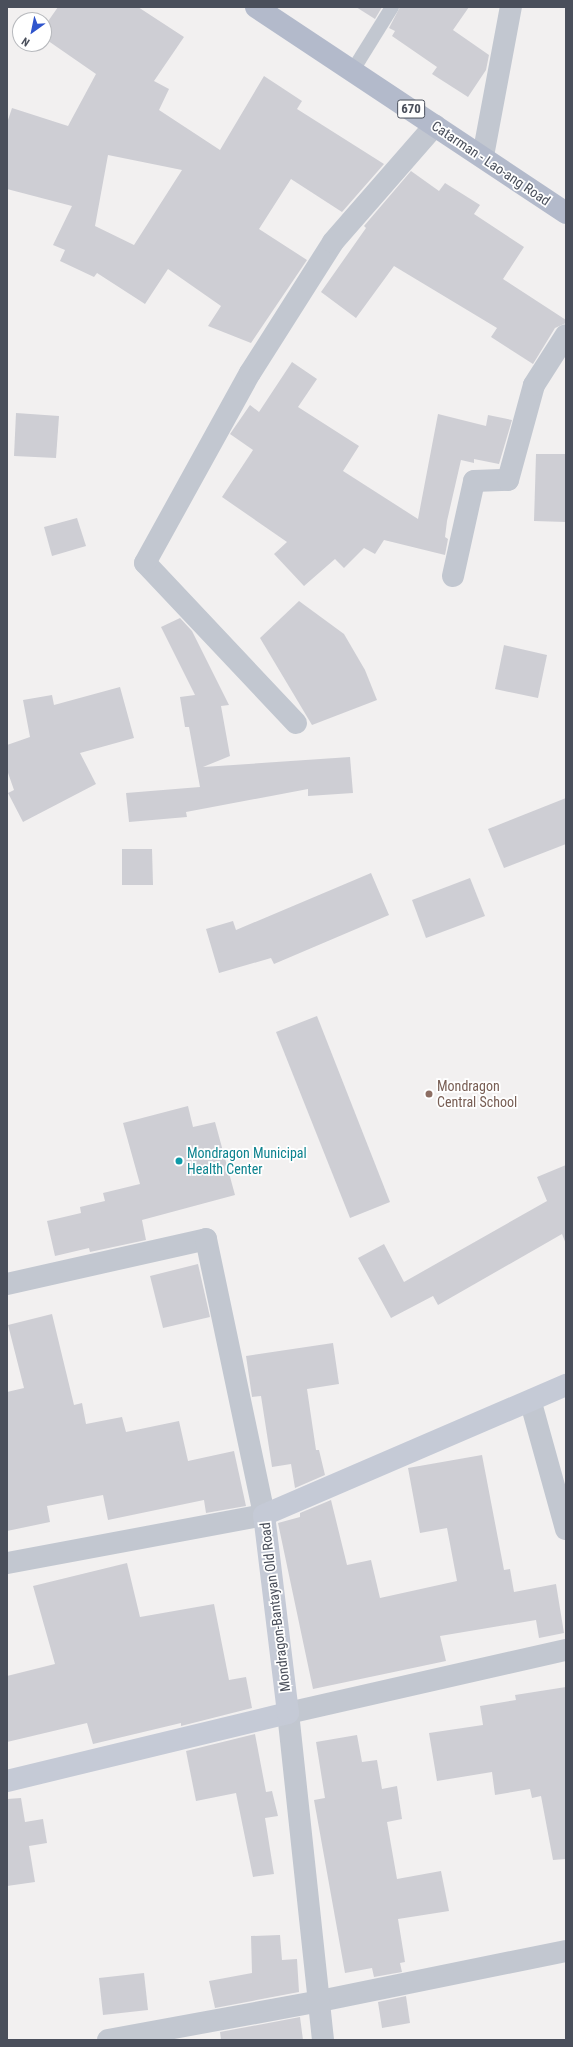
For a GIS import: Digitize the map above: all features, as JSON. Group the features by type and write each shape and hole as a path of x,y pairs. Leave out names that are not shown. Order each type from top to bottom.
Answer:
{"main road":[{"name":"Catarman - Lao-ang Road","path":"256,7 483,156 566,213"}],"street":[{"path":"483,156 511,7"},
{"path":"296,723 145,563 250,373 333,242 435,125"},
{"path":"453,576 474,481 508,480 534,385 566,335"},
{"path":"7,1284 206,1239 264,1515 7,1563"},
{"name":"Mondragon-Bantayan Old Road","path":"288,1713 264,1515 531,1403 566,1386"},
{"path":"531,1403 566,1529"},
{"path":"7,1781 288,1713 566,1650"},
{"path":"288,1713 324,2040"},
{"path":"108,2040 320,2001 566,1951"}],"lane":[{"path":"353,70 392,7"}],"building":[{"path":"58,7 138,7 184,37 154,81 169,89 159,110 220,150 264,76 302,101 297,109 384,164 342,212 291,179 259,229 307,260 251,343 208,326 221,306 168,269 145,304 97,273 94,277 60,261 65,250 53,245 72,206 7,189 7,123 12,108 68,126 96,74 52,44 52,16","holes":["108,155 182,170 134,245 95,226"]},
{"path":"356,7 382,7 375,19"},
{"path":"400,7 469,7 453,30 489,55 486,70 468,97 432,74 437,67 392,36 395,31 389,28"},
{"path":"411,171 439,191 445,183 480,205 474,214 524,247 503,279 566,320 566,323 555,328 533,364 491,337 497,328 394,266 356,318 321,292 366,228 364,226"},
{"path":"292,362 317,379 298,407 359,446 343,471 418,519 438,414 486,426 488,415 512,420 499,464 474,459 474,463 461,460 447,521 445,537 448,539 445,555 384,540 375,554 364,548 344,568 335,559 304,586 274,554 287,542 222,497 253,450 230,434 250,405 259,412"},
{"path":"16,413 59,416 56,458 14,456"},
{"path":"536,454 566,454 566,522 534,521"},
{"path":"77,518 86,546 52,556 44,527"},
{"path":"299,601 344,634 365,670 377,700 312,725 260,638"},
{"path":"180,618 192,631 229,705 221,706 230,756 203,767 350,757 353,793 308,796 308,789 186,812 187,817 129,822 126,793 200,787 189,727 185,727 180,697 195,695 161,627"},
{"path":"504,645 547,655 538,698 495,689"},
{"path":"120,687 134,738 80,753 96,784 23,822 8,793 14,790 7,770 7,745 30,737 23,700 52,695 54,705"},
{"path":"566,798 566,844 504,868 488,829"},
{"path":"122,849 152,849 153,885 122,885"},
{"path":"371,873 389,915 274,964 271,958 219,973 206,929 233,921 236,930"},
{"path":"470,878 485,916 426,938 412,900"},
{"path":"317,1016 390,1202 350,1218 276,1032"},
{"name":"Mondragon Municipal Health Center","path":"188,1106 193,1127 215,1122 235,1195 142,1220 146,1240 90,1252 89,1248 55,1256 47,1221 81,1213 80,1207 105,1201 103,1193 140,1184 123,1123"},
{"path":"566,1165 566,1244 562,1234 438,1305 433,1296 391,1318 358,1258 384,1244 404,1282 547,1201 537,1177"},
{"path":"198,1264 210,1317 163,1328 150,1276"},
{"path":"52,1314 74,1405 82,1403 86,1424 122,1417 126,1432 179,1421 188,1461 234,1451 246,1506 206,1513 204,1500 108,1520 103,1495 47,1506 50,1522 7,1531 7,1392 24,1388 8,1325"},
{"path":"333,1343 339,1384 307,1389 316,1450 319,1450 325,1475 295,1488 291,1464 272,1467 261,1396 252,1397 246,1356"},
{"path":"482,1455 504,1570 510,1569 514,1592 556,1584 564,1633 539,1638 536,1620 440,1636 446,1661 313,1689 278,1523 300,1517 300,1513 331,1500 347,1565 371,1560 380,1598 457,1581 447,1528 420,1533 408,1468"},
{"path":"127,1563 140,1617 214,1604 229,1680 246,1677 252,1708 181,1726 181,1723 93,1744 87,1723 7,1742 7,1676 55,1664 33,1586"},
{"path":"566,1687 566,1859 553,1860 541,1796 532,1798 530,1789 495,1795 492,1772 437,1781 429,1733 483,1725 480,1706 516,1700 515,1695"},
{"path":"255,1734 266,1792 272,1791 278,1816 265,1818 274,1874 253,1877 236,1793 196,1801 186,1751"},
{"path":"357,1735 362,1762 377,1760 382,1789 397,1786 402,1819 387,1822 397,1879 441,1871 449,1911 398,1919 405,1962 400,1963 402,1972 374,1977 372,1968 345,1973 314,1800 325,1798 316,1742"},
{"path":"21,1798 25,1822 43,1819 47,1843 29,1846 35,1882 7,1886 7,1799"},
{"path":"280,1935 282,1960 297,1959 299,1992 215,2008 209,1981 252,1973 251,1936"},
{"path":"144,1973 148,2010 103,2015 99,1978"},
{"path":"406,1996 410,2023 382,2028 378,2002"},
{"path":"300,2017 303,2040 221,2040 220,2032"}],"place":[{"name":"Mondragon Central School","path":"429,1094"},
{"name":"Mondragon Municipal Health Center","path":"179,1161"}]}
